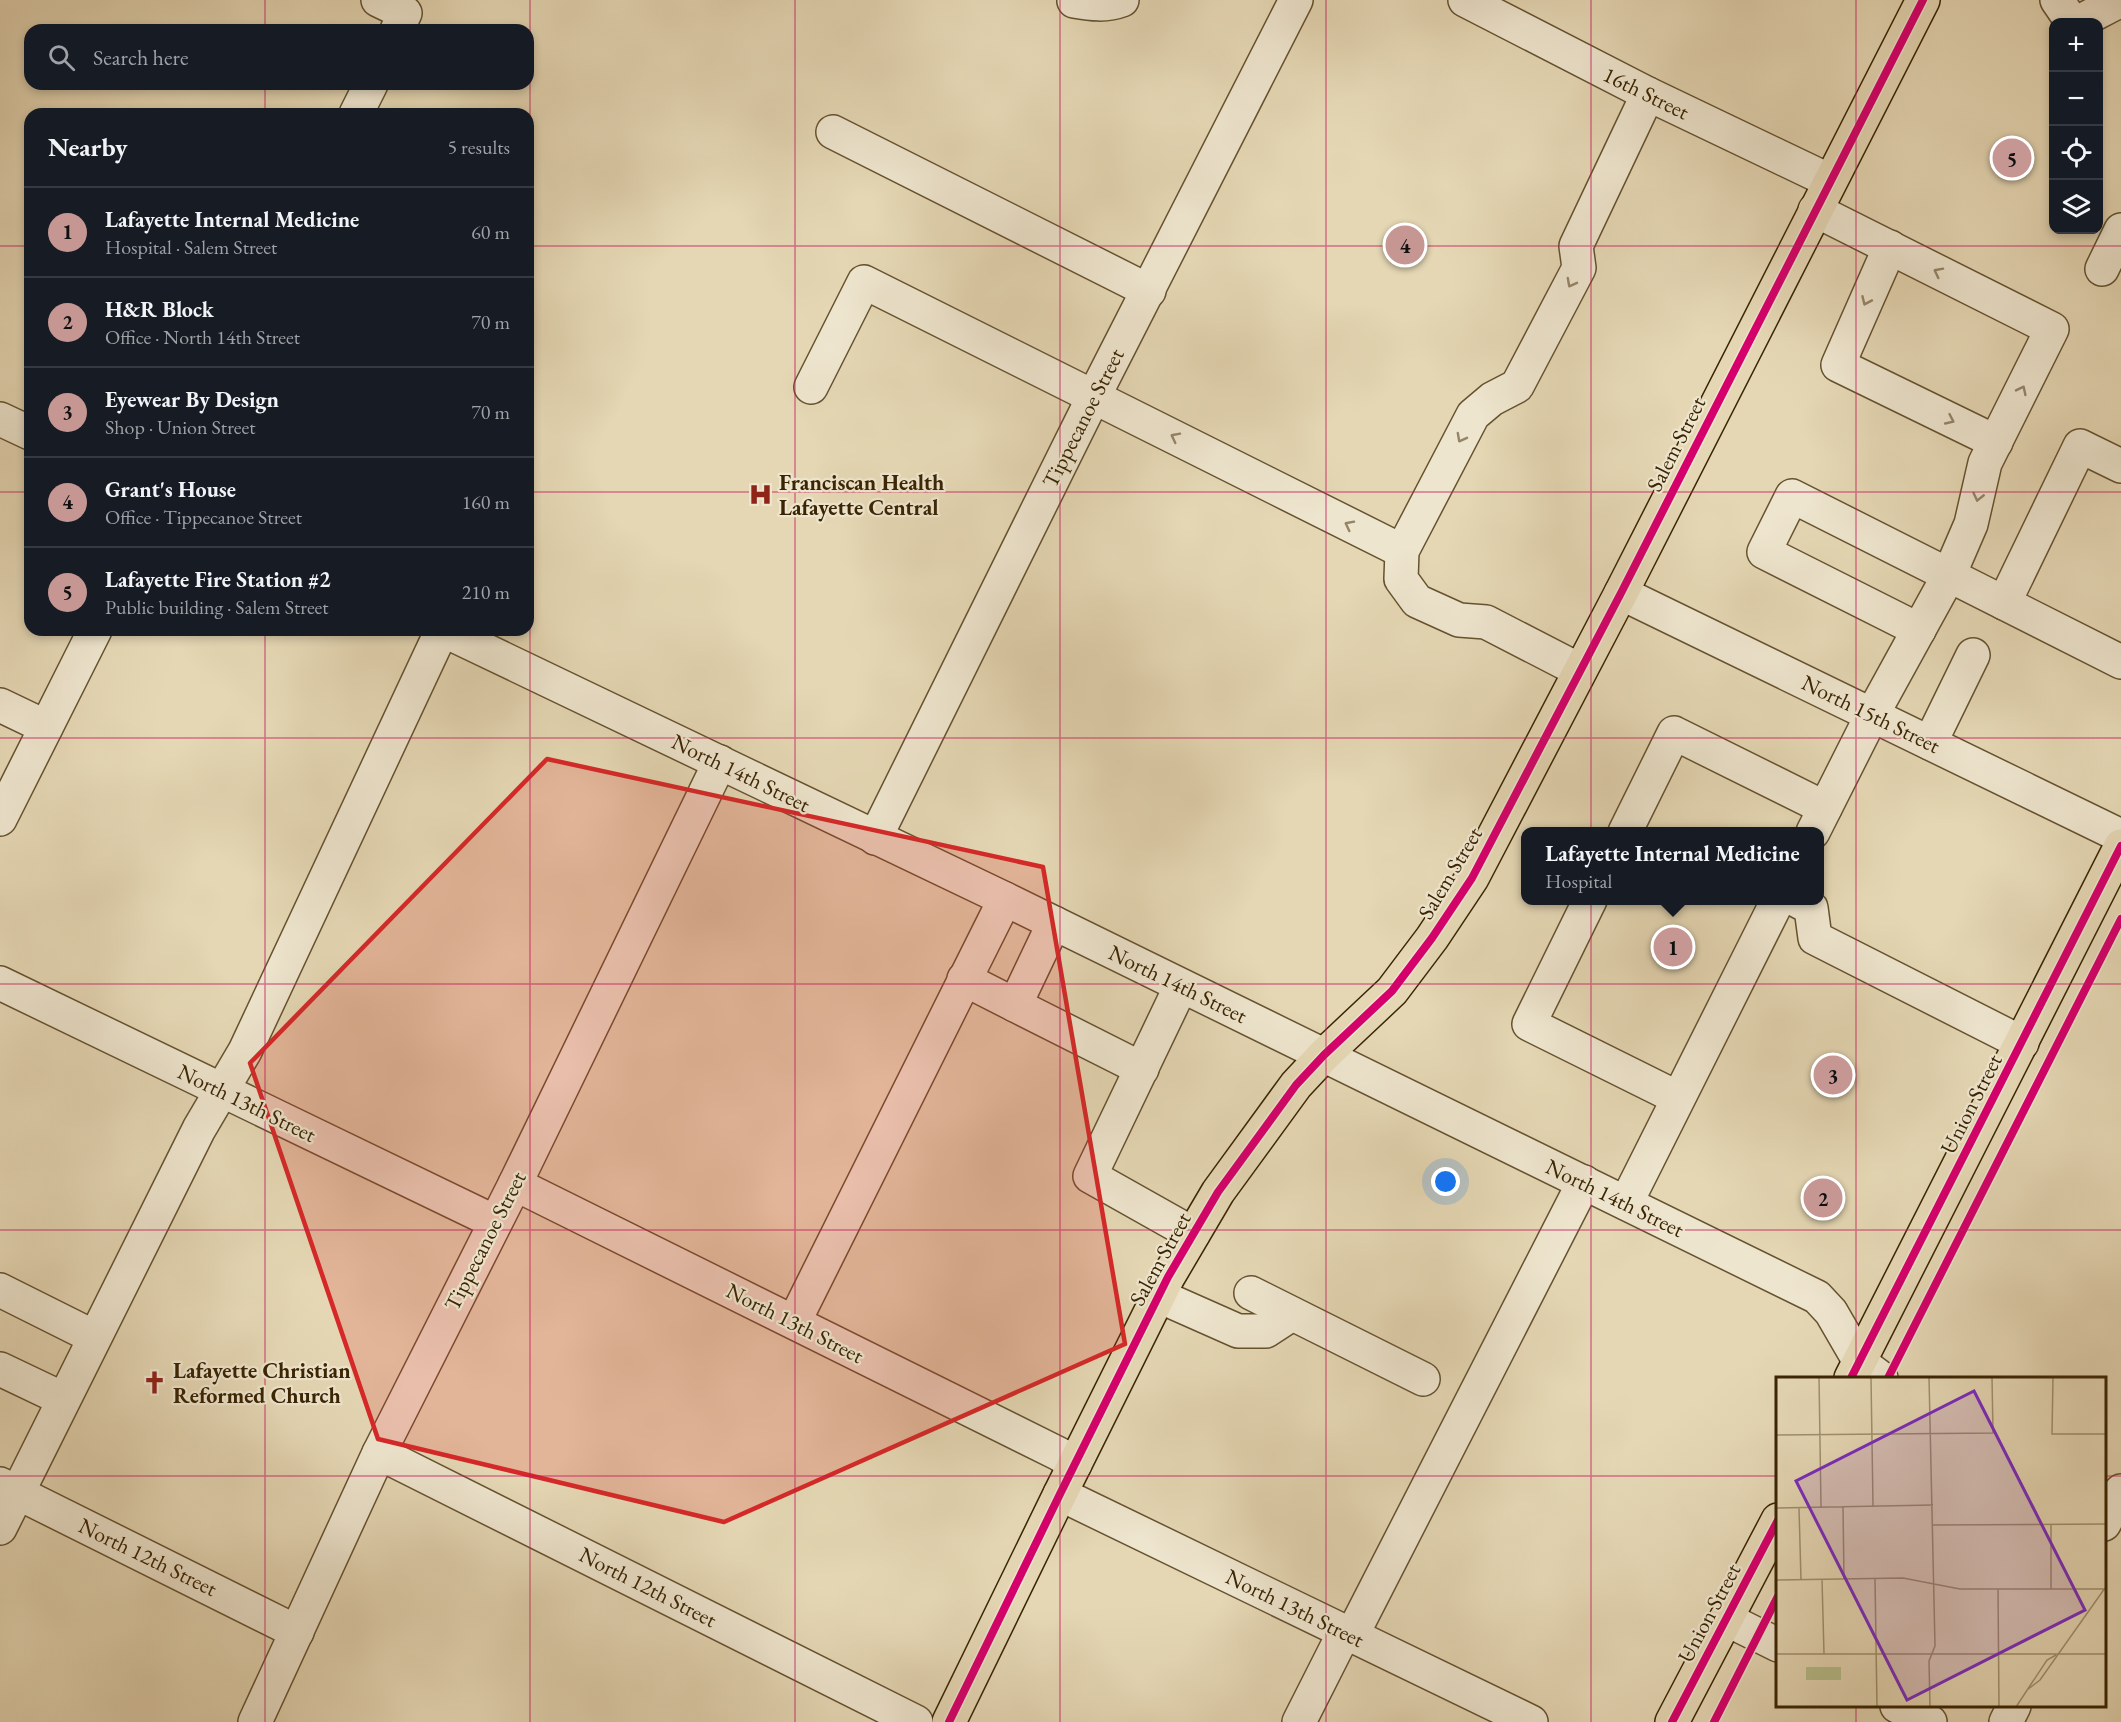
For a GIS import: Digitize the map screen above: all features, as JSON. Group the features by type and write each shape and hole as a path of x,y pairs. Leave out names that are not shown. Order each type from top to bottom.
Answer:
{"main road":[{"name":"Salem Street","path":"949,1722 1159,1296 1218,1192 1296,1085 1324,1055 1392,991 1432,938 1465,888 1621,593 1923,0"},
{"name":"Union Street","path":"1864,1373 2022,1043 2121,846"},
{"name":"Union Street","path":"1672,1722 1774,1534"}],"street":[{"path":"1074,1 1095,5 1122,0"},
{"name":"Tippecanoe Street","path":"875,838 1094,396 1296,0"},
{"name":"16th Street","path":"1465,0 1648,94 1830,181"},
{"path":"2057,0 2069,18"},
{"path":"2087,18 2121,0"},
{"path":"359,108 368,90"},
{"path":"1580,670 1486,622 1459,620 1417,601 1401,579 1402,551 1473,416 1492,399 1517,386 1579,268 1576,246 1648,94"},
{"path":"833,132 1149,291"},
{"path":"1627,827 1674,733 1819,820 1872,715 1949,575 1971,524 1985,463 2052,329 1815,210"},
{"path":"2102,269 2121,230"},
{"path":"1890,247 1838,365 1996,442"},
{"path":"811,387 864,282 1402,551"},
{"path":"0,419 24,430"},
{"path":"2004,603 2080,446 2121,466"},
{"path":"1918,630 1764,552 1792,496 2110,657"},
{"name":"North 15th Street","path":"1621,593 2121,836"},
{"path":"0,819 92,636"},
{"path":"0,1528 8,1488 63,1399 199,1129 245,1051 440,636"},
{"name":"North 14th Street","path":"456,636 1005,899 1817,1297 1831,1312 1864,1373"},
{"path":"1930,743 1973,655"},
{"path":"0,705 46,727"},
{"name":"Tippecanoe Street","path":"255,1722 379,1453 515,1184 720,762"},
{"path":"794,1322 1005,899"},
{"path":"1588,905 1529,1024 1678,1098"},
{"path":"1626,1203 1775,905"},
{"path":"1805,905 1811,908 1815,938 2022,1043"},
{"path":"1015,1005 1054,923"},
{"path":"964,979 1142,1069"},
{"name":"North 13th Street","path":"0,983 495,1222"},
{"path":"1181,986 1090,1176 1194,1234"},
{"path":"1299,1722 1349,1633 1584,1182"},
{"name":"North 13th Street","path":"515,1184 1075,1464"},
{"path":"0,1290 94,1337"},
{"path":"1251,1293 1423,1379"},
{"path":"1159,1296 1238,1331 1266,1331 1292,1314"},
{"path":"0,1369 63,1399"},
{"name":"North 12th Street","path":"379,1453 916,1722"},
{"name":"North 12th Street","path":"8,1488 297,1632"},
{"name":"North 13th Street","path":"1060,1494 1531,1722"},
{"path":"1726,1619 1776,1644"},
{"path":"1899,1707 1930,1722"},
{"path":"2006,1722 2014,1707"}],"highlighted area":[{"path":"547,759 1043,867 1125,1344 724,1522 378,1439 250,1063"}],"cycle path":[{"path":"949,1722 1168,1277 1218,1192 1296,1085 1324,1055 1392,991 1432,938 1472,878 1621,593 1923,0"},
{"path":"1852,1377 2121,846"},
{"path":"1889,1377 2121,919"},
{"path":"1672,1722 1776,1524"},
{"path":"1714,1722 1776,1600"}],"place":[{"name":"Lafayette Fire Station #2","path":"2012,158"},
{"name":"Grant's House","path":"1405,245"},
{"name":"Franciscan Health Lafayette Central","path":"761,495"},
{"name":"Lafayette Internal Medicine","path":"1673,947"},
{"name":"Eyewear By Design","path":"1833,1075"},
{"name":"H&R Block","path":"1823,1198"},
{"name":"Lafayette Christian Reformed Church","path":"155,1383"}]}
